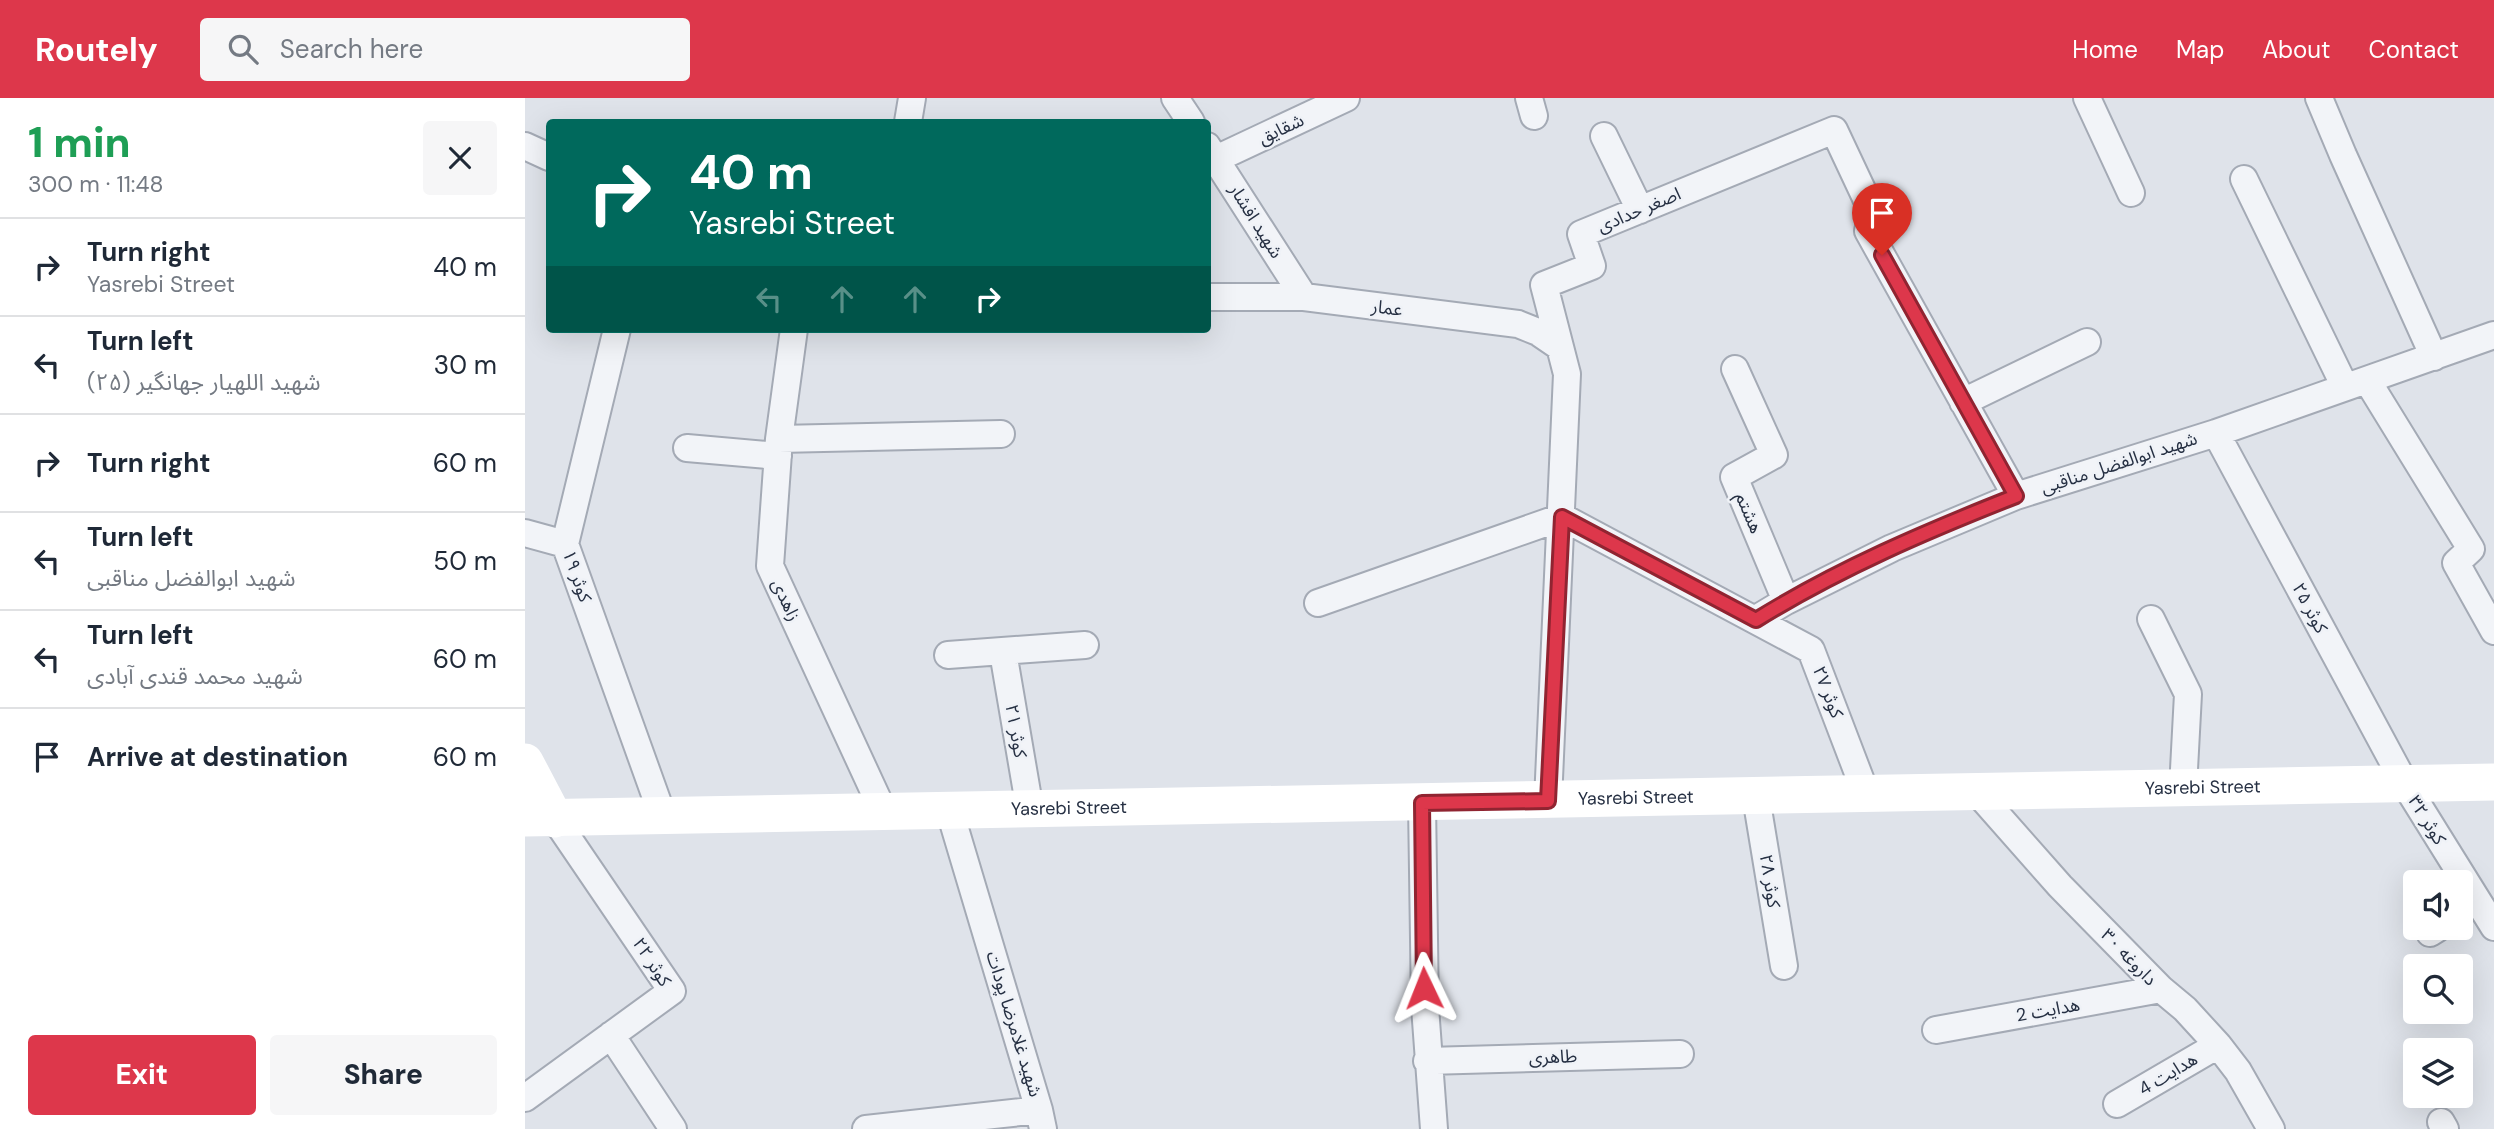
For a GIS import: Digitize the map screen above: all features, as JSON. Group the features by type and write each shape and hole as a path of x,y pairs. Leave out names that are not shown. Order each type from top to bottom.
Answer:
{"main road":[{"path":"525,762 540,818"},
{"name":"Yasrebi Street","path":"540,818 2494,782"}],"street":[{"path":"908,119 912,98"},
{"path":"1175,98 1189,119"},
{"name":"شقایق","path":"1212,153 1346,98"},
{"path":"2087,98 2131,193"},
{"path":"2319,98 2434,357"},
{"name":"اصغر حدادی","path":"1560,347 1545,285 1592,266 1581,234 1834,130 1873,213 1868,231 1963,402"},
{"path":"1604,136 1640,210"},
{"path":"525,146 546,156"},
{"name":"شهید افشار","path":"1212,153 1304,297"},
{"path":"2244,178 2356,383 2471,549 2456,563 2494,631"},
{"name":"عمار","path":"1211,297 1304,297 1518,324 1538,332 1560,347"},
{"name":"کوثر ۱۹","path":"616,333 565,544 663,817"},
{"name":"زاهدی","path":"793,333 779,448 770,566 884,813"},
{"name":"شهید ابوالفضل مناقبی","path":"1756,620 1786,601 1922,534 2016,496 2216,433 2494,335"},
{"path":"2016,496 1963,402 2087,342"},
{"path":"1548,801 1567,374 1560,347"},
{"name":"هشتم","path":"1735,369 1774,455 1734,477 1786,601"},
{"name":"کوثر ۲۵","path":"2216,433 2405,784"},
{"path":"687,448 779,448 1001,434"},
{"path":"1318,603 1562,517"},
{"name":"کوثر ۲۷","path":"1562,517 1811,650 1866,794"},
{"path":"525,533 565,544"},
{"path":"2151,619 2188,694 2183,788"},
{"path":"948,655 1085,645"},
{"name":"کوثر ۲۱","path":"1003,652 1030,810"},
{"name":"کوثر ۳۲","path":"2405,784 2450,870"},
{"name":"داروغه ۳۰","path":"1977,792 2060,886 2218,1045 2238,1071 2271,1129"},
{"name":"کوثر ۲۸","path":"1756,797 1784,966"},
{"path":"1422,803 1427,1061 1434,1129"},
{"name":"شهید غلامرضا پودات","path":"866,1129 1041,1119 950,812"},
{"name":"کوثر ۲۲","path":"525,1098 672,991 540,818"},
{"name":"کوثر ۳۲","path":"2473,909 2494,927"},
{"name":"هدایت 2","path":"1936,1030 2161,989"},
{"path":"611,1035 673,1129"},
{"name":"هدایت 4","path":"2117,1104 2218,1045"},
{"name":"طاهری","path":"1427,1061 1680,1054"}],"route":[{"path":"1424,988 1422,803 1548,801 1562,517 1756,620 1786,601 1892,548 2016,496 1882,255"}]}
